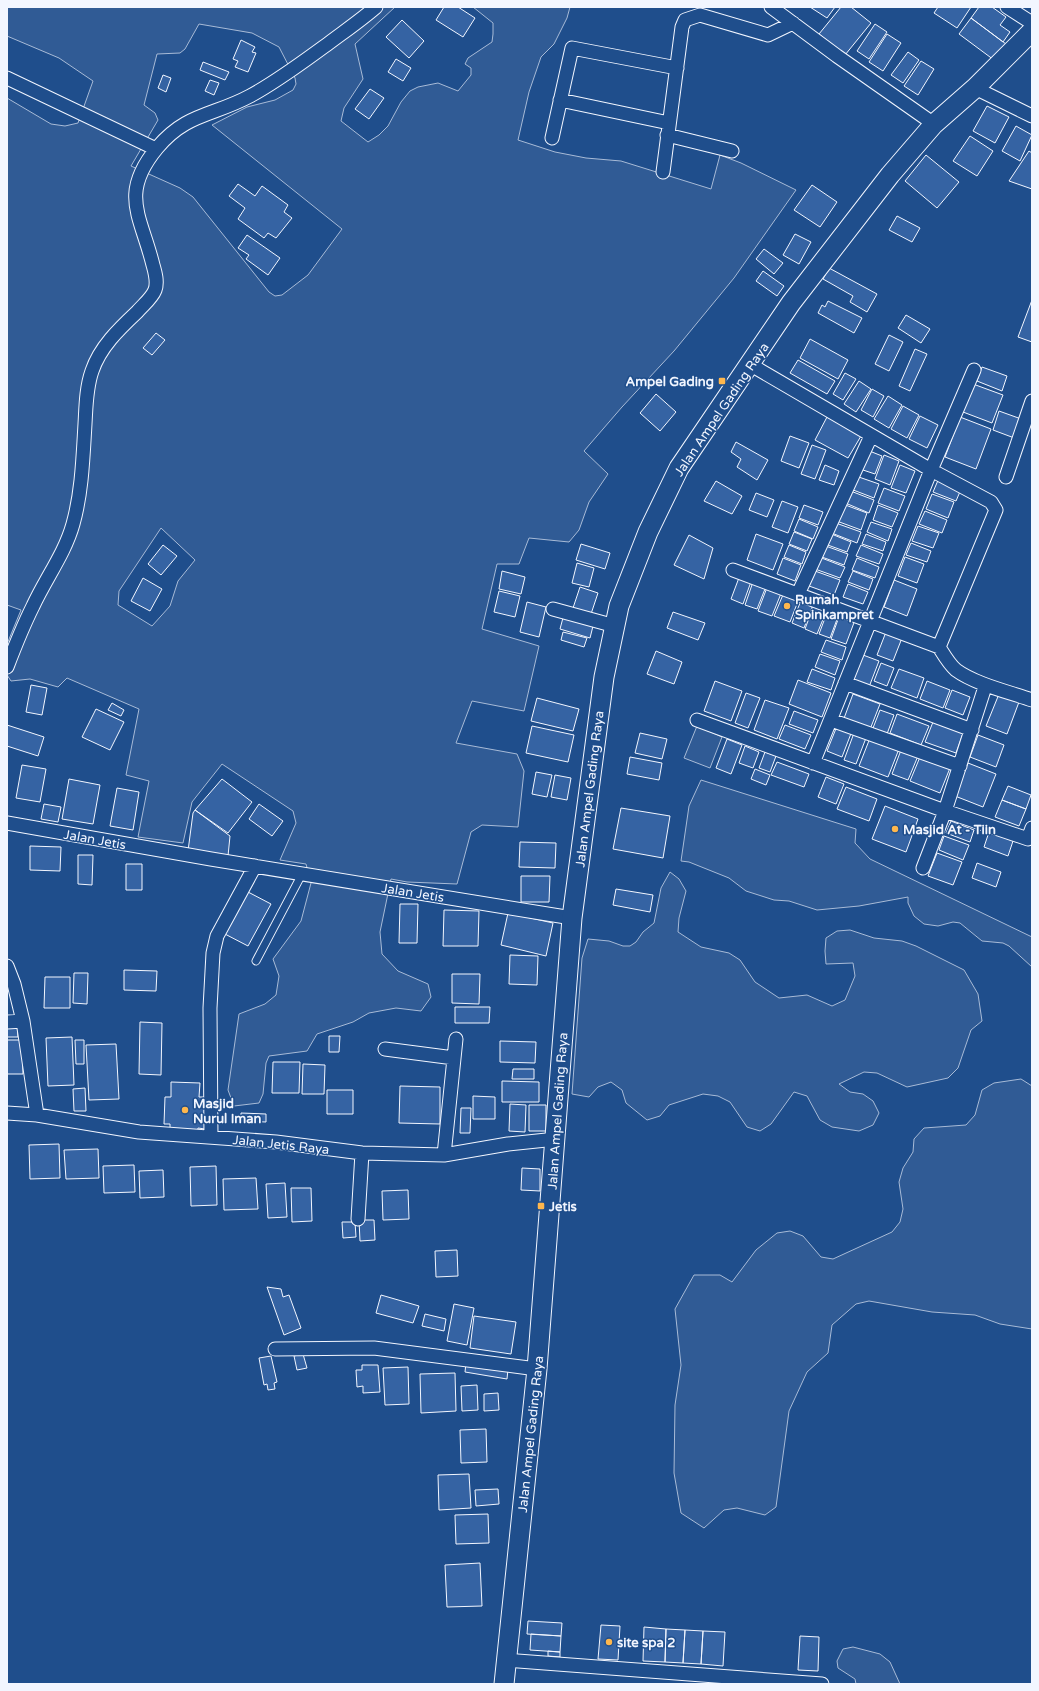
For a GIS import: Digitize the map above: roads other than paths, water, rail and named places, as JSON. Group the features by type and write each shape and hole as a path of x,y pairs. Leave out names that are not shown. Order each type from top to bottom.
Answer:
{"main road":[{"name":"Jalan Ampel Gading Raya","path":"504,1684 505,1660 537,1369 572,918 604,677 619,606 648,532 679,468 751,365 791,303 890,175 934,124 975,88 1032,31"}],"street":[{"path":"7,667 34,604 55,568 72,527 77,510 88,386 92,371 98,356 111,339 149,300 155,289 156,284 152,260 136,207 135,191 138,178 156,149 170,133 193,118 249,97 304,61 376,7"},
{"path":"771,7 788,26 934,124"},
{"path":"1007,7 1032,23"},
{"path":"663,172 682,27 685,20 700,15 768,35 788,26"},
{"path":"552,138 572,48 677,68"},
{"path":"7,78 156,149"},
{"path":"975,88 1032,116"},
{"path":"560,100 668,129 732,151"},
{"path":"751,365 871,436 991,502 996,510 939,647"},
{"path":"814,763 931,470 974,370"},
{"path":"1006,478 1032,401"},
{"path":"798,594 871,436"},
{"path":"733,570 939,647 947,660 956,670 974,679 1032,700"},
{"path":"553,609 615,626"},
{"path":"845,683 972,730"},
{"path":"923,868 945,812 984,690"},
{"path":"697,720 945,812 1028,839 1032,828"},
{"path":"831,720 960,766"},
{"name":"Jalan Jetis","path":"7,823 302,874 572,918"},
{"path":"211,1137 210,1008 213,954 217,936 255,866"},
{"path":"7,966 14,984 23,1021 37,1115"},
{"path":"7,1022 23,1021"},
{"path":"444,1155 456,1039"},
{"path":"384,1049 454,1058"},
{"name":"Jalan Jetis Raya","path":"7,1113 37,1115 140,1132 276,1142 362,1153 444,1155 508,1144 556,1138"},
{"path":"358,1219 362,1153"},
{"path":"275,1349 374,1348 537,1369"},
{"path":"505,1660 743,1682 822,1684"}],"lane":[{"path":"256,961 302,874"}],"place":[{"name":"Ampel Gading","path":"722,381"},
{"name":"Rumah Spinkampret","path":"787,606"},
{"name":"Masjid At - Tiin","path":"895,829"},
{"name":"Masjid Nurul Iman","path":"185,1110"},
{"name":"Jetis","path":"541,1206"},
{"name":"site spa 2","path":"609,1642"}]}
